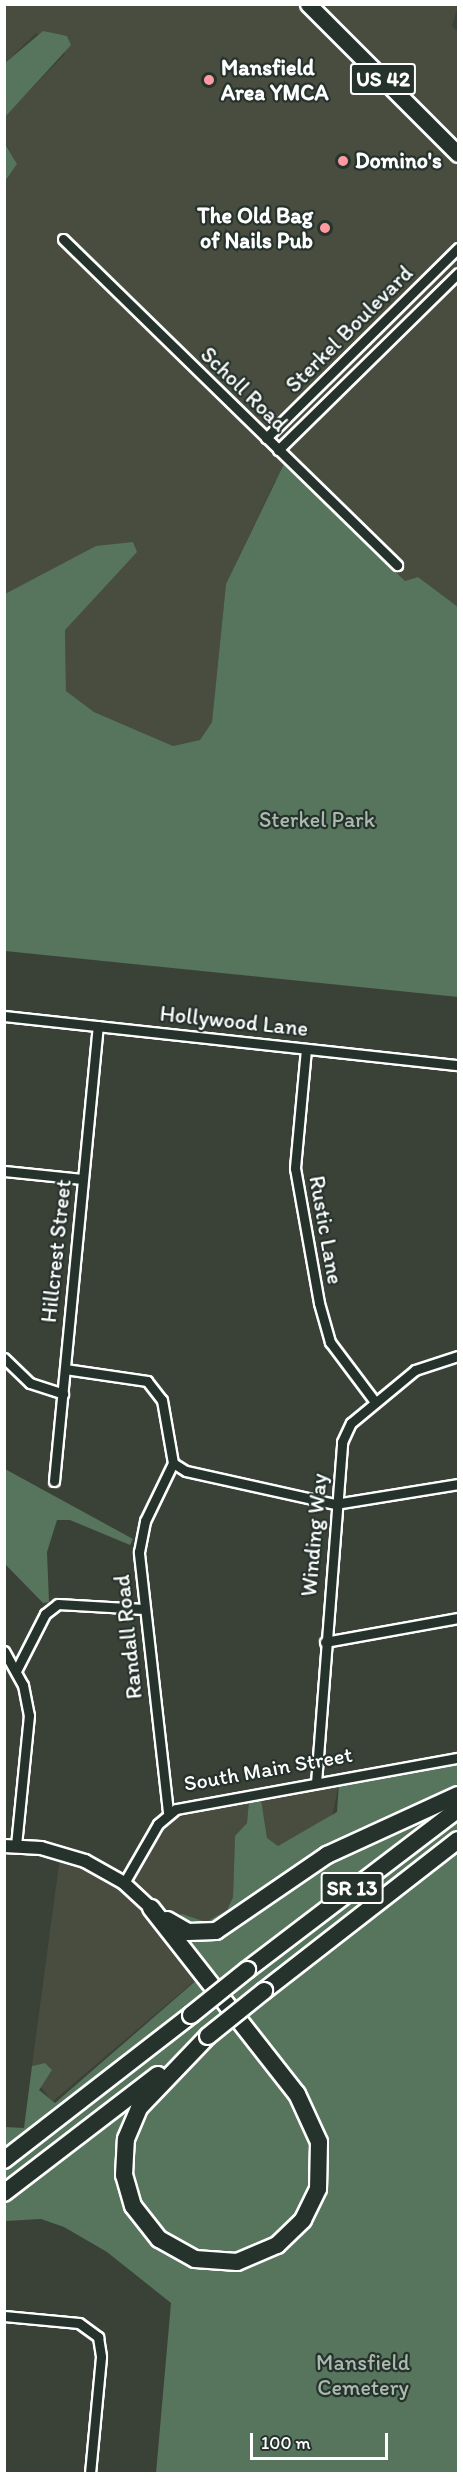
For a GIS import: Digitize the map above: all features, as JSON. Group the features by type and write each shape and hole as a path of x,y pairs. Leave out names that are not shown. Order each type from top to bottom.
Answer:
{"highway":[{"path":"151,1908 188,1932 216,1931 345,1845 459,1795"},
{"name":"SR 13","path":"4,2160 247,1970 459,1809"},
{"name":"SR 13","path":"4,2193 459,1840"},
{"path":"151,1908 297,2094 319,2142 318,2189 303,2220 277,2246 237,2262 195,2259 159,2239 133,2206 124,2175 126,2139 139,2108 208,2036"}],"main road":[{"name":"US 42","path":"308,4 459,154"}],"street":[{"name":"Scholl Road","path":"63,239 397,565"},
{"name":"Sterkel Boulevard","path":"266,438 459,248"},
{"name":"Sterkel Boulevard","path":"279,450 459,273"},
{"name":"Hollywood Lane","path":"4,1016 459,1065"},
{"name":"Hillcrest Street","path":"54,1481 98,1026"},
{"name":"Rustic Lane","path":"306,1049 296,1168 319,1303 334,1349 375,1401"},
{"path":"4,1172 83,1179"},
{"name":"Winding Way","path":"315,1783 335,1504 345,1431 375,1401 427,1362 459,1356"},
{"path":"4,1358 37,1388 63,1394"},
{"path":"65,1369 147,1381 162,1400 173,1463 186,1471 335,1504 459,1484"},
{"name":"Randall Road","path":"168,1812 144,1609 142,1531 173,1463"},
{"path":"17,1669 45,1614 58,1604 144,1609"},
{"path":"325,1642 459,1618"},
{"path":"6,1655 17,1669 29,1715 10,1846 71,1856 124,1883 151,1908"},
{"name":"South Main Street","path":"124,1883 168,1812 459,1758"},
{"path":"4,2316 79,2323 90,2329 101,2345 90,2474"}],"shaded area":[{"path":"5,5 458,5 452,26 458,32 458,607 418,577 405,581 275,481 226,584 212,722 200,740 173,746 94,712 66,691 65,630 93,597 5,594 4,181 17,164 5,142 4,117 65,54 36,33 5,63"},
{"path":"339,1783 332,1816 278,1846 267,1838 261,1799"},
{"path":"249,1801 247,1823 235,1836 233,1897 227,1910 206,1922 182,1914 199,1977 52,2102 38,2083 51,2073 45,2063 32,2066 60,1857 126,1891 171,1819"}],"green space":[{"path":"43,31 67,36 71,45 5,117 5,63"},
{"path":"4,142 17,164 5,181 4,181"},
{"name":"Sterkel Park","path":"284,464 405,581 418,577 458,607 458,997 5,951 5,594 96,546 133,542 137,552 65,630 66,691 94,712 173,746 200,740 212,722 226,584"},
{"path":"5,1469 133,1539 130,1545 70,1520 57,1520 47,1552 49,1602 43,1603 5,1564"},
{"name":"Mansfield Cemetery","path":"458,1763 458,2473 156,2473 171,2303 107,2252 64,2227 41,2219 5,2221 4,2127 24,2128 32,2066 45,2063 52,2070 39,2090 55,2103 199,1978 175,1918 182,1914 206,1922 227,1910 233,1897 235,1836 247,1823 249,1801 261,1799 267,1838 278,1846 337,1812 339,1783"}],"place":[{"name":"Mansfield Area YMCA","path":"209,80"},
{"name":"Domino's","path":"343,161"},
{"name":"The Old Bag of Nails Pub","path":"325,228"}]}
